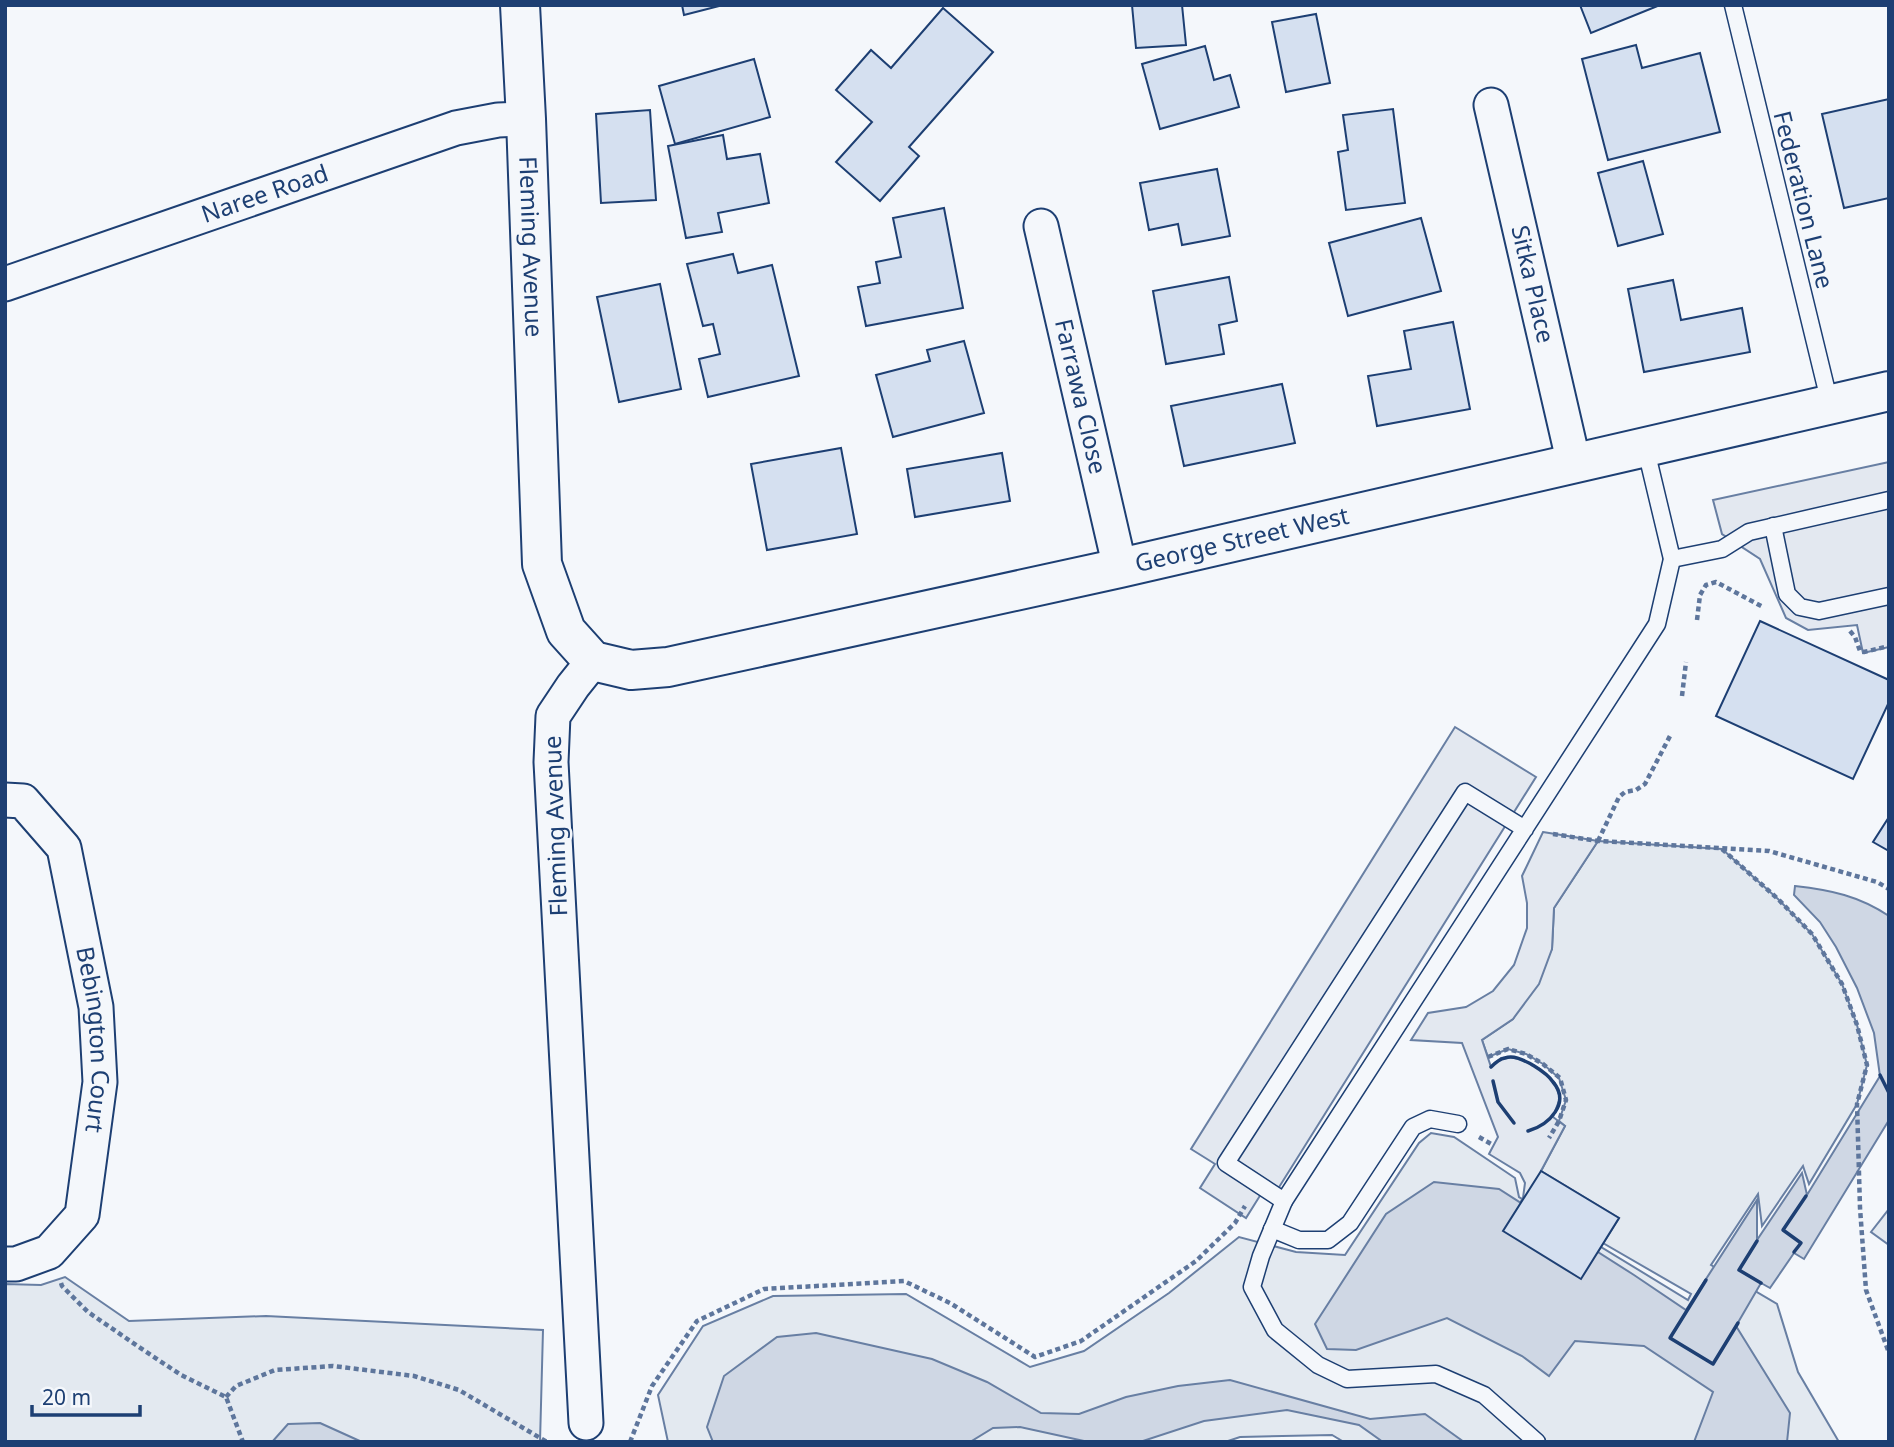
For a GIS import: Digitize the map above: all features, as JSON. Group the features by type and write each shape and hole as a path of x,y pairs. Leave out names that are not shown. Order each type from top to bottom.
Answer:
{"street":[{"name":"Fleming Avenue","path":"520,5 542,564 566,631 593,661 553,716 551,762 586,1423"},
{"name":"Sitka Place","path":"1491,105 1574,464"},
{"name":"Naree Road","path":"5,284 456,128 498,120 526,119"},
{"name":"Farrawa Close","path":"1041,226 1120,568"},
{"name":"George Street West","path":"593,661 631,670 668,667 1120,568 1889,391"},
{"name":"Bebington Court","path":"5,800 23,801 64,848 96,1007 100,1082 82,1215 49,1252 16,1264 5,1264"}],"lane":[{"name":"Federation Lane","path":"1733,5 1830,405"},
{"path":"1537,1442 1484,1395 1436,1374 1347,1379 1318,1365 1275,1330 1252,1287 1261,1256 1284,1201 1657,624 1672,559 1645,446"},
{"path":"1672,559 1722,549 1749,532 1889,500"},
{"path":"1773,526 1787,594 1800,607 1819,611 1889,596"},
{"path":"1284,1201 1226,1163 1465,792 1525,829"},
{"path":"1272,1229 1299,1240 1328,1240 1350,1223 1413,1127 1430,1119 1458,1124"}],"path":[{"path":"1682,696 1686,662"},
{"path":"1598,841 1619,797 1645,784 1670,736"},
{"path":"1525,829 1598,841 1769,851 1877,882 1889,889"},
{"path":"1722,849 1778,899 1812,934 1842,984 1857,1025 1867,1065 1857,1104 1866,1290 1889,1353"},
{"path":"1488,1057 1508,1049 1526,1054 1560,1078 1566,1100 1559,1121 1549,1138"},
{"path":"630,1442 652,1386 696,1321 764,1289 904,1281 950,1303 1035,1357 1082,1341 1196,1261 1235,1223 1259,1184"},
{"path":"49,1252 62,1286 88,1312 181,1375 226,1397 243,1442"},
{"path":"226,1397 236,1385 275,1370 333,1366 401,1375 459,1390 547,1442"}],"shaded area":[{"path":"1889,462 1889,647 1863,653 1857,625 1808,630 1786,618 1760,559 1722,534 1713,500"},
{"path":"1455,727 1536,777 1271,1200 1261,1194 1246,1218 1200,1188 1215,1164 1191,1149"},
{"path":"1543,832 1598,841 1554,908 1552,949 1539,984 1513,1019 1482,1040 1491,1067 1501,1058 1523,1060 1540,1069 1555,1083 1560,1098 1553,1117 1565,1126 1541,1171 1619,1218 1581,1279 1503,1231 1523,1198 1525,1183 1520,1173 1489,1154 1498,1137 1462,1043 1411,1040 1428,1013 1466,1007 1493,991 1514,965 1527,928 1527,903 1522,876"},
{"path":"1598,841 1722,849 1778,899 1812,934 1842,984 1857,1025 1867,1065 1857,1104 1809,1184 1803,1166 1762,1226 1758,1194 1711,1265 1777,1304 1798,1372 1839,1442 1344,1442 1332,1435 1240,1437 1225,1442 668,1442 658,1395 703,1326 773,1296 906,1294 1030,1367 1084,1351 1169,1293 1239,1237 1296,1252 1345,1255 1419,1143 1431,1133 1454,1137 1515,1178 1519,1197 1688,1300 1691,1294 1603,1243 1541,1171 1565,1126 1559,1121 1566,1100 1559,1078 1526,1054 1508,1049 1488,1057 1482,1040 1513,1019 1552,949 1554,908"},
{"path":"1795,886 1844,895 1867,903 1889,916 1889,1120 1804,1259 1794,1253 1770,1288 1761,1283 1736,1326 1790,1413 1787,1442 1694,1442 1713,1392 1644,1346 1575,1341 1549,1376 1522,1356 1447,1318 1356,1350 1327,1349 1315,1324 1386,1214 1434,1182 1499,1189 1686,1310 1757,1200 1757,1240 1802,1173 1807,1195 1880,1076 1874,1033 1857,988 1820,922 1794,895"},
{"path":"1889,1209 1889,1245 1871,1232"},
{"path":"65,1277 129,1321 266,1316 543,1330 540,1442 5,1442 5,1284 41,1285"},
{"path":"816,1333 932,1359 987,1382 1041,1413 1079,1414 1126,1397 1178,1386 1230,1380 1370,1419 1425,1414 1464,1442 1383,1442 1359,1425 1287,1410 1204,1421 1143,1441 1084,1441 1020,1427 993,1428 970,1442 713,1442 707,1427 724,1376 777,1337"},
{"path":"320,1423 362,1442 272,1442 288,1424"}],"building":[{"path":"682,5 723,5 684,15"},
{"path":"1132,5 1182,5 1186,45 1136,48"},
{"path":"1580,5 1660,5 1591,33"},
{"path":"943,8 993,52 909,147 919,156 880,201 836,162 872,122 836,90 871,50 891,68"},
{"path":"1316,14 1330,83 1286,92 1272,22"},
{"path":"1636,45 1642,68 1700,53 1720,132 1608,160 1582,59"},
{"path":"1205,46 1214,80 1230,75 1239,107 1160,129 1142,64"},
{"path":"754,59 770,117 675,144 659,86"},
{"path":"1889,99 1889,198 1844,208 1822,114"},
{"path":"1393,109 1405,203 1346,210 1338,152 1348,150 1343,115"},
{"path":"650,110 656,200 601,203 596,114"},
{"path":"723,135 727,159 760,154 769,203 718,213 722,232 686,238 668,146"},
{"path":"1643,161 1663,234 1618,246 1598,173"},
{"path":"1217,169 1230,236 1182,245 1178,224 1149,230 1140,183"},
{"path":"944,208 963,308 866,326 858,287 880,283 876,262 901,257 893,218"},
{"path":"1421,218 1441,291 1348,316 1329,243"},
{"path":"733,254 738,273 772,265 799,376 708,397 699,359 720,354 713,324 703,326 687,264"},
{"path":"1229,277 1237,321 1219,325 1224,354 1166,364 1153,291"},
{"path":"1673,280 1681,320 1742,308 1750,352 1644,372 1628,289"},
{"path":"660,284 681,389 619,402 597,297"},
{"path":"1453,322 1470,409 1377,426 1368,376 1411,369 1404,331"},
{"path":"964,341 984,413 893,437 876,375 930,361 927,350"},
{"path":"1282,384 1295,443 1184,466 1171,406"},
{"path":"841,448 857,534 767,550 751,464"},
{"path":"1002,453 1010,501 915,517 907,469"},
{"path":"1760,621 1889,680 1889,702 1853,779 1716,716"},
{"path":"1889,817 1889,851 1873,842"},
{"path":"1541,1171 1619,1218 1581,1279 1503,1231"}],"wall":[{"path":"1491,1067 1497,1061 1518,1058 1546,1074 1558,1090 1560,1098 1555,1112 1543,1124 1528,1131"},
{"path":"1880,1075 1889,1093"},
{"path":"1493,1081 1498,1102 1514,1123"},
{"path":"1794,1252 1801,1243 1783,1230 1806,1196"},
{"path":"1757,1241 1739,1270 1761,1283"},
{"path":"1706,1280 1670,1338 1713,1364 1738,1323"}]}
